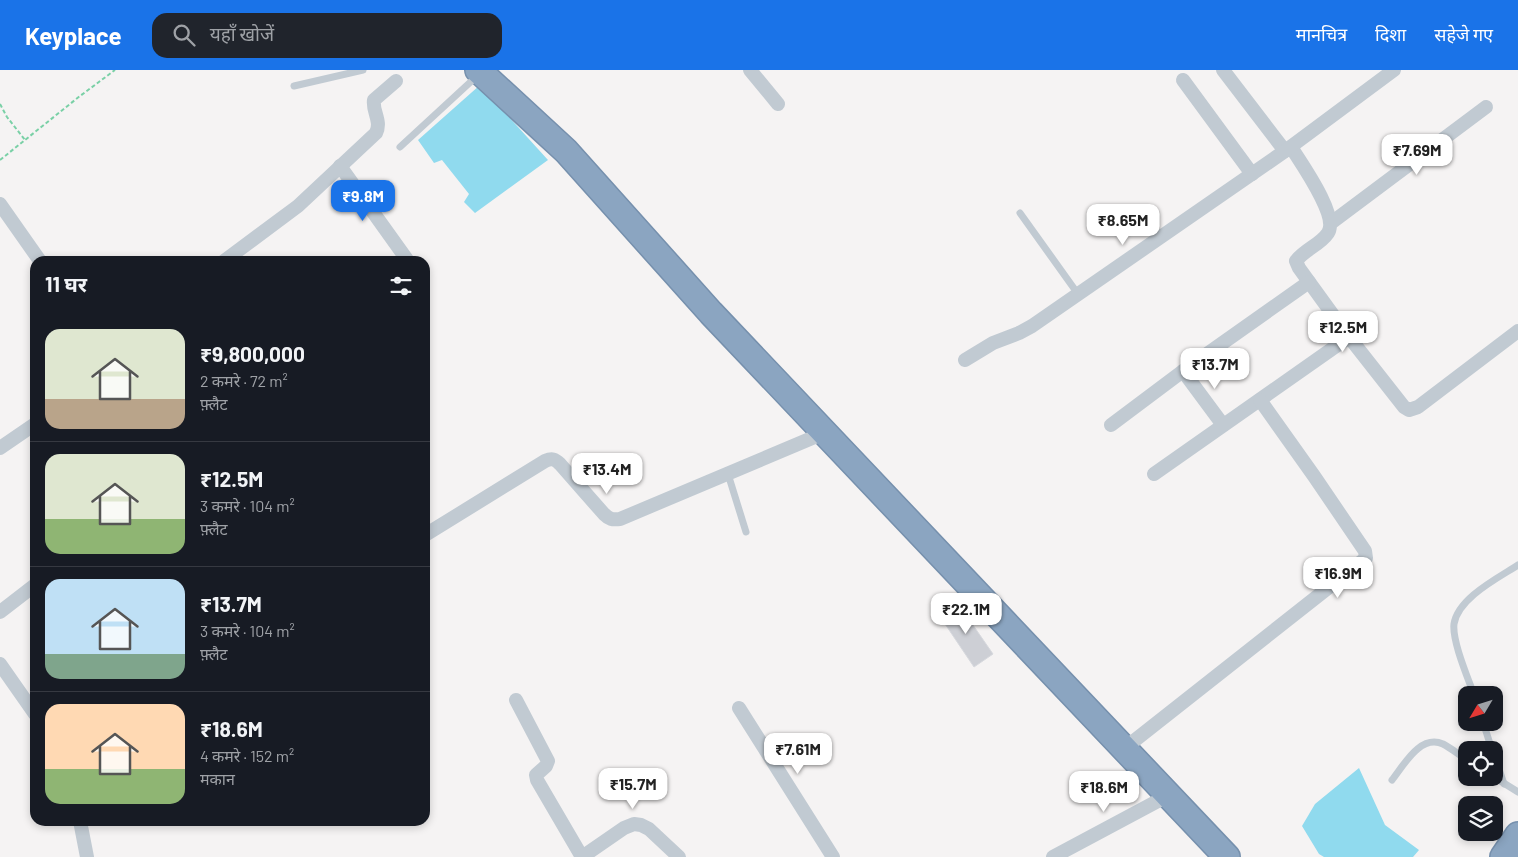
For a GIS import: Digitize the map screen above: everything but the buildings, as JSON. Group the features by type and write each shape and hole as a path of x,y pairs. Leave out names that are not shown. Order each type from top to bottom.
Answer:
{"highway":[{"path":"480,71 566,151 711,313 824,434 1227,857"},
{"path":"1503,857 1518,835"}],"street":[{"path":"750,70 778,104"},
{"path":"1223,70 1288,149 1328,210 1331,223 1329,232 1322,240 1301,255 1296,261 1299,268 1349,337 1404,406 1409,410 1414,410 1518,331"},
{"path":"965,360 994,343 1019,333 1078,294 1288,149 1391,71"},
{"path":"1183,80 1252,174"},
{"path":"231,256 298,206 376,133 379,122 373,103 374,100 396,81"},
{"path":"1331,223 1486,107"},
{"path":"340,166 404,256"},
{"path":"0,204 36,256"},
{"path":"1111,425 1308,282"},
{"path":"1154,474 1349,337"},
{"path":"1183,371 1224,425"},
{"path":"1125,748 1366,558 1365,551 1260,400"},
{"path":"0,448 30,427"},
{"path":"430,532 551,458 560,464 609,519 615,520 824,434"},
{"path":"0,612 30,589"},
{"path":"0,664 30,707"},
{"path":"516,700 548,761 546,766 536,775 537,780 582,857 624,828 634,824 649,829 678,857"},
{"path":"739,708 833,857"},
{"path":"1053,857 1169,795"},
{"path":"81,826 87,857"}],"lane":[{"path":"294,86 347,72 363,70"},
{"path":"400,147 480,71"},
{"path":"1020,213 1078,294"},
{"path":"728,474 746,532"},
{"path":"1471,686 1457,642 1454,624 1461,608 1473,594 1518,564"},
{"path":"1392,780 1413,752 1422,745 1432,742 1443,744 1458,754"},
{"path":"1503,781 1504,784 1518,792"}],"path":[{"path":"0,160 115,70"},
{"path":"0,104 7,117 25,140"}],"water":[{"path":"480,85 548,160 475,213 464,202 469,194 442,160 434,163 418,140"},
{"path":"1359,768 1385,825 1419,850 1413,857 1324,857 1319,854 1302,826 1315,804"}]}
